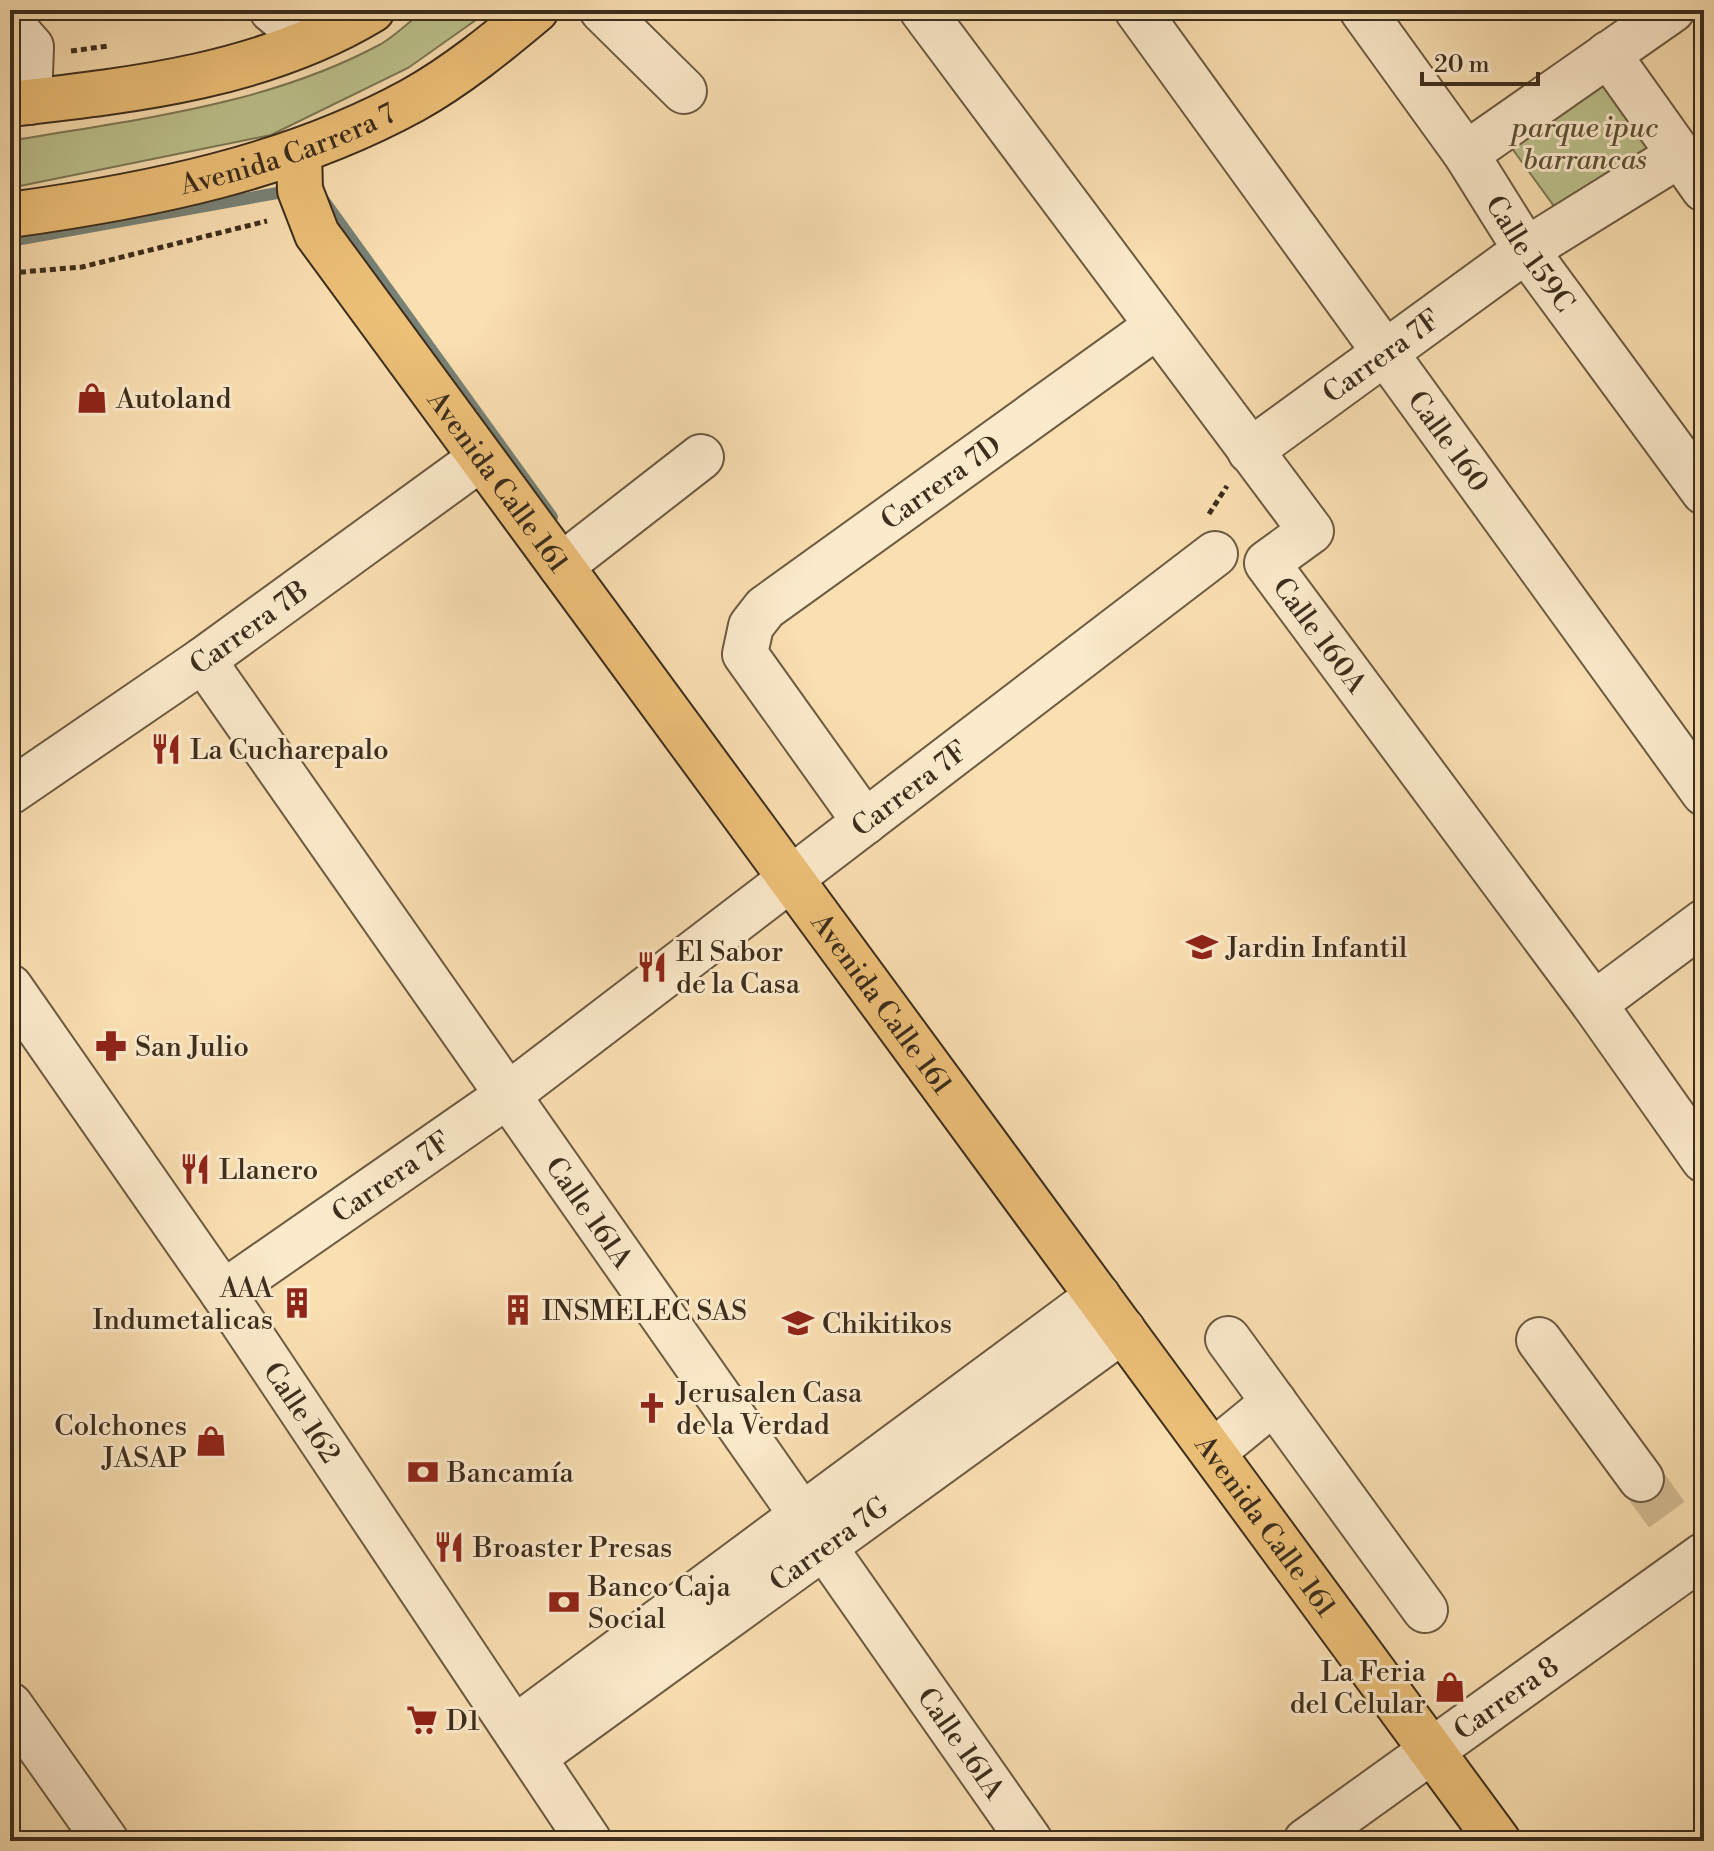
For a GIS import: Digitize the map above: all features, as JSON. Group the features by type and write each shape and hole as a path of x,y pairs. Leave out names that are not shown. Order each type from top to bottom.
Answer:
{"main road":[{"path":"19,103 170,83 273,57 372,10"},
{"name":"Avenida Carrera 7","path":"10,215 179,185 299,152 356,129 416,99 536,10"},
{"name":"Avenida Calle 161","path":"299,152 300,190 317,234 1498,1841"}],"street":[{"path":"272,10 309,41"},
{"path":"602,10 684,91"},
{"name":"Calle 160A","path":"922,10 1311,531 1267,563 1594,1004 1704,1160"},
{"name":"Calle 160","path":"1137,10 1704,793"},
{"name":"Calle 159C","path":"1362,10 1466,154 1526,250 1704,492"},
{"path":"1466,154 1672,10"},
{"path":"10,23 31,47 19,103"},
{"path":"1608,54 1692,172"},
{"name":"Carrera 7F","path":"1250,451 1526,250 1692,172"},
{"name":"Carrera 7D","path":"865,822 745,654 751,626 765,608 1157,326"},
{"path":"561,566 701,457"},
{"name":"Carrera 7B","path":"10,792 203,660 481,458"},
{"name":"Carrera 7F","path":"223,1293 508,1095 1215,554"},
{"name":"Calle 161A","path":"203,660 1030,1841"},
{"path":"1594,1004 1704,922"},
{"name":"Calle 162","path":"10,987 223,1293 589,1841"},
{"name":"Carrera 7G","path":"524,1743 1110,1313"},
{"path":"1228,1339 1425,1610"},
{"path":"1539,1340 1641,1479"},
{"path":"1213,1452 1274,1402"},
{"name":"Carrera 8","path":"1306,1841 1432,1750 1694,1548"},
{"path":"10,1705 106,1841"}],"path":[{"path":"10,273 82,267 275,219"},
{"path":"1215,554 1197,531 1250,451"}],"green space":[{"path":"424,10 490,10 408,68 271,135 10,188 10,141 200,108 292,82 381,44"},
{"name":"parque ipuc barrancas","path":"1598,63 1665,152 1567,224 1503,136"}],"waterway":[{"path":"10,241 294,190"},
{"path":"322,198 552,517"}],"tunnel":[{"path":"1641,1479 1678,1530"}],"place":[{"name":"Autoland","path":"92,398"},
{"name":"La Cucharepalo","path":"166,749"},
{"name":"Jardin Infantil","path":"1202,947"},
{"name":"El Sabor de la Casa","path":"652,967"},
{"name":"San Julio","path":"111,1046"},
{"name":"Llanero","path":"195,1169"},
{"name":"AAA Indumetalicas","path":"297,1303"},
{"name":"INSMELEC SAS","path":"518,1310"},
{"name":"Chikitikos","path":"798,1323"},
{"name":"Jerusalen Casa de la Verdad","path":"652,1408"},
{"name":"Colchones JASAP","path":"211,1441"},
{"name":"Bancamía","path":"423,1472"},
{"name":"Broaster Presas","path":"449,1547"},
{"name":"Banco Caja Social","path":"564,1602"},
{"name":"La Feria del Celular","path":"1450,1687"},
{"name":"D1","path":"422,1720"}]}
